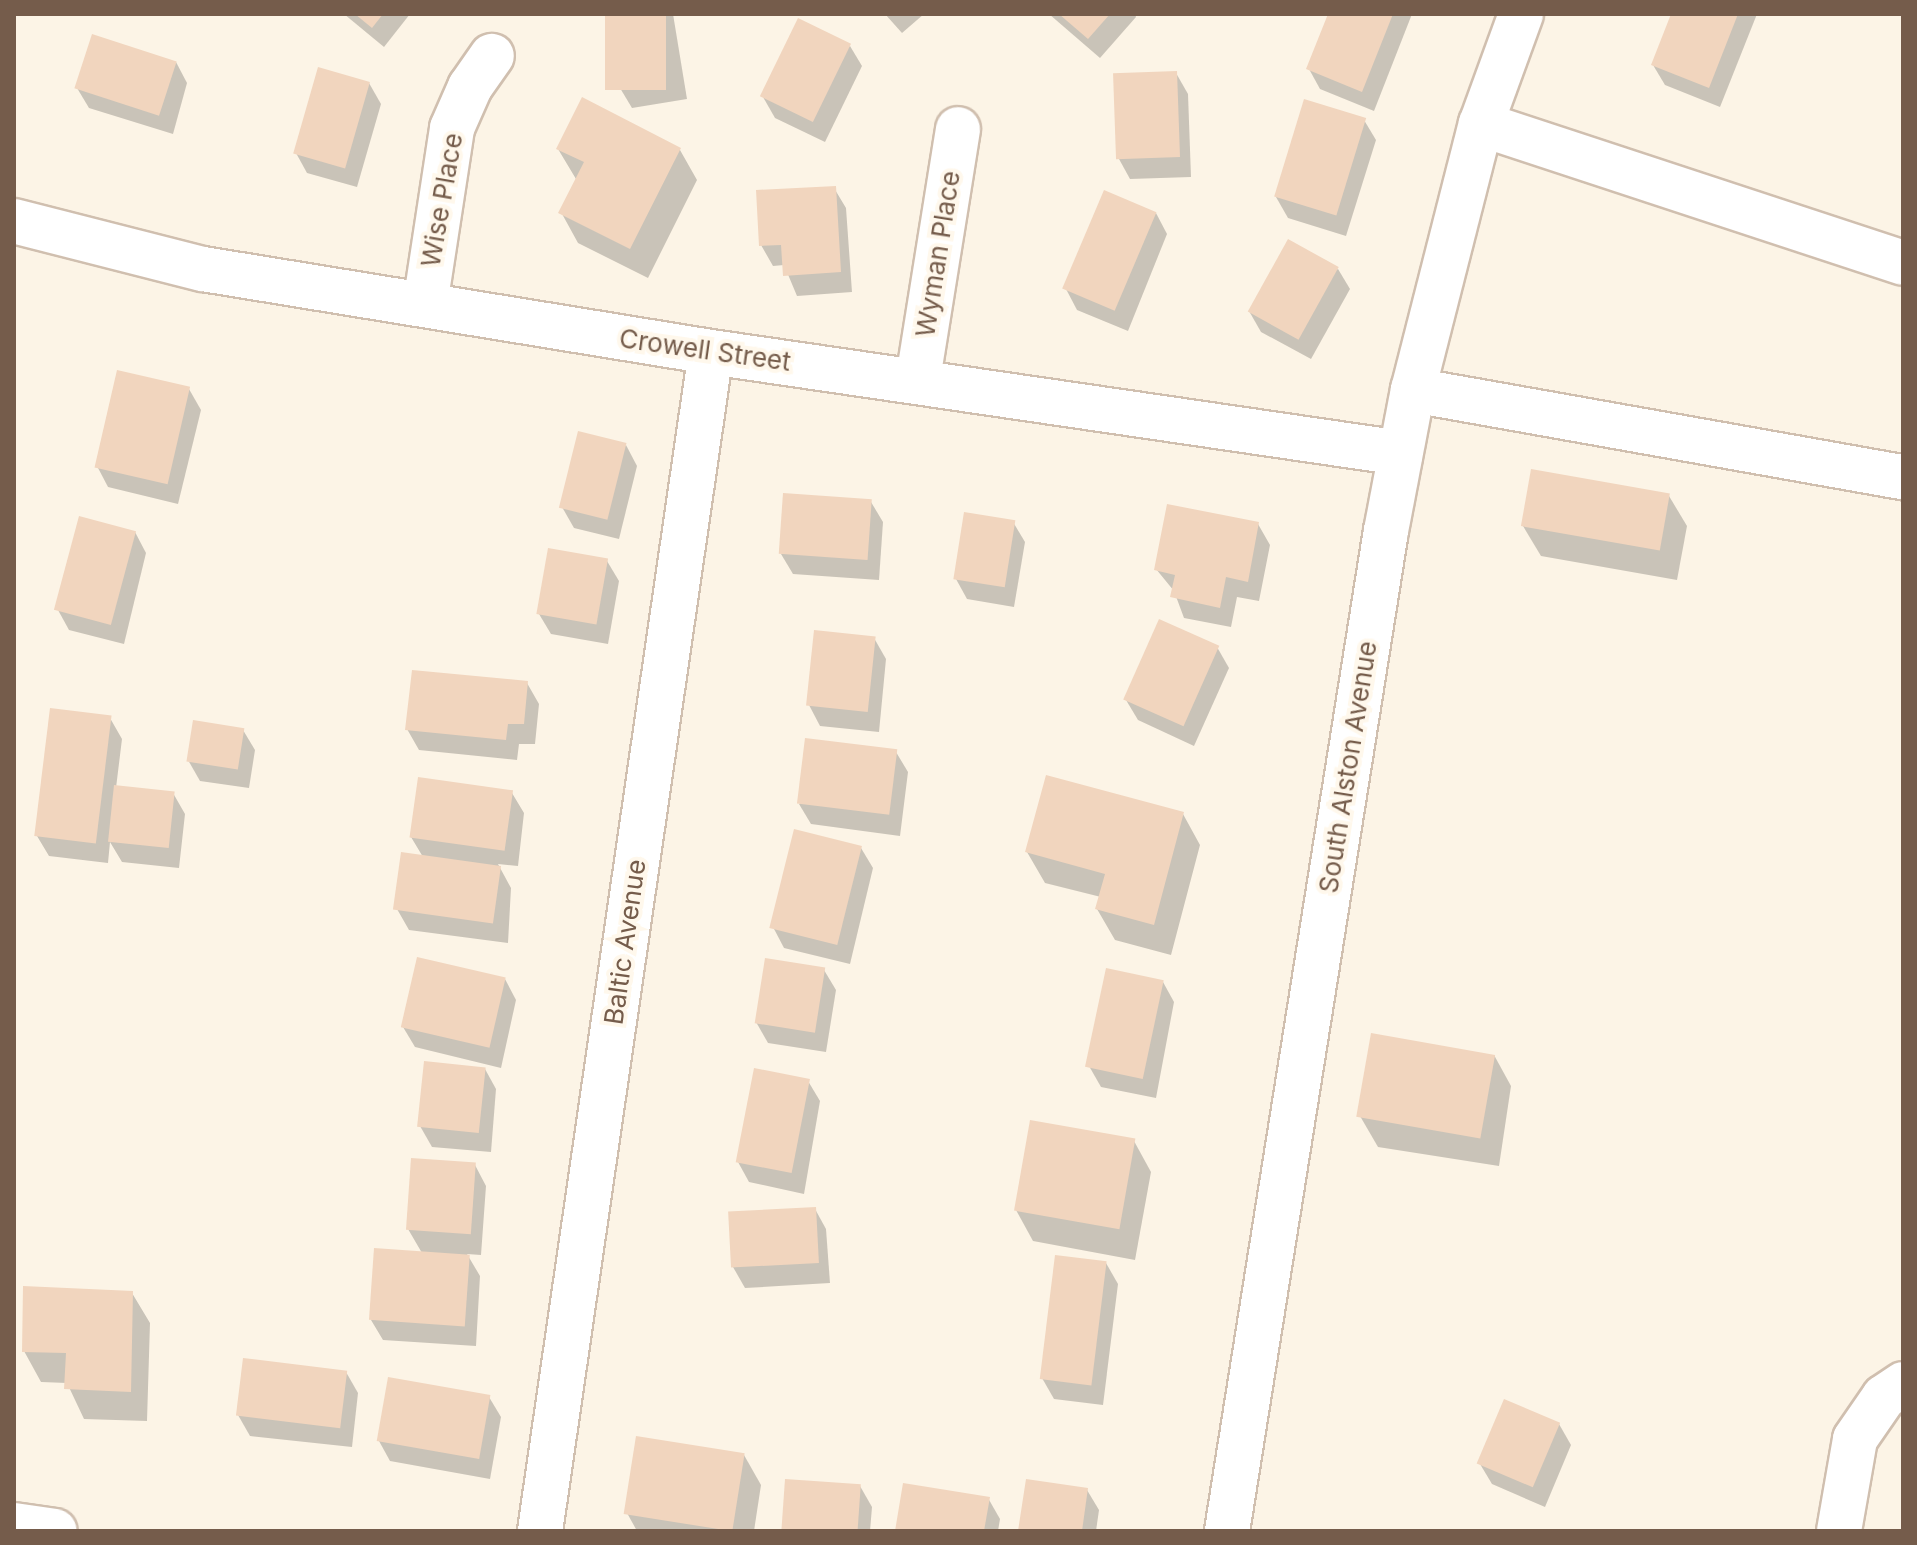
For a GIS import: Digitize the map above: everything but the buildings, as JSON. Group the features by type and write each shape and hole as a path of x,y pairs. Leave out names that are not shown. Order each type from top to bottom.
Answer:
{"street":[{"name":"South Alston Avenue","path":"1227,1531 1413,390 1481,124 1521,14"},
{"name":"Wise Place","path":"425,305 452,128 470,87 492,56"},
{"path":"1481,124 1903,263"},
{"name":"Wyman Place","path":"918,379 958,129"},
{"name":"Crowell Street","path":"14,221 111,250 203,269 711,352 918,379 1401,453"},
{"name":"Baltic Avenue","path":"540,1531 711,352"},
{"path":"1413,390 1903,477"},
{"path":"1839,1531 1855,1439 1884,1397 1903,1384"},
{"path":"14,1525 55,1531"}]}
